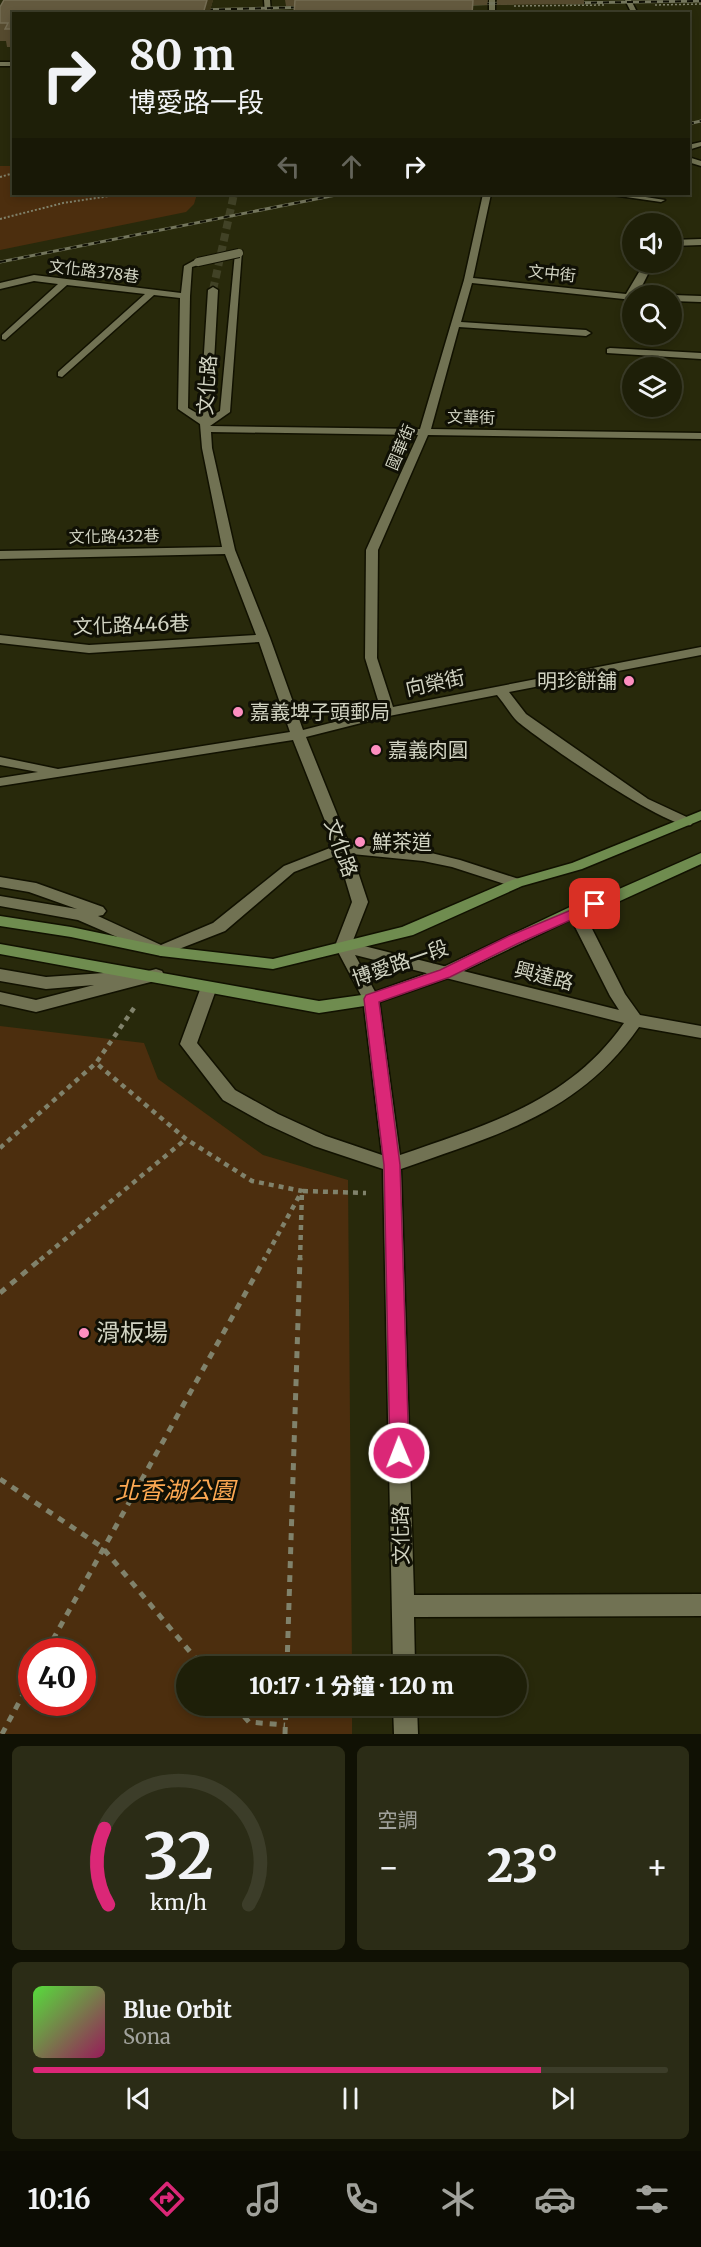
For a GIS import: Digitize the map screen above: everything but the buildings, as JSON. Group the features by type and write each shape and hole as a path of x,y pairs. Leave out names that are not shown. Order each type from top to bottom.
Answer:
{"main road":[{"name":"博愛路一段","path":"0,921 71,932 161,951 273,964 408,932 517,883 577,866 701,815"},
{"name":"博愛路一段","path":"0,949 156,975 319,1007 371,999 445,973 575,911 615,897 701,858"}],"street":[{"name":"國華街","path":"387,712 371,658 372,550 425,431 468,280 487,195"},
{"path":"618,195 660,200"},
{"path":"682,243 701,242"},
{"path":"239,253 225,412 205,426 183,409 185,296 188,266 239,253"},
{"name":"文化路378巷","path":"0,286 34,278 185,296"},
{"name":"文中街","path":"468,280 622,296"},
{"path":"4,337 64,282"},
{"name":"文化路","path":"213,290 205,426 229,550 264,638 297,735 343,848 360,902 343,946 371,999 392,1165 404,1656"},
{"path":"62,374 151,293"},
{"path":"682,298 701,299"},
{"path":"455,324 586,333"},
{"path":"610,351 701,356"},
{"name":"文華街","path":"205,426 701,436"},
{"name":"文化路432巷","path":"0,555 229,550"},
{"name":"文化路446巷","path":"0,639 89,649 264,638"},
{"name":"向榮街","path":"0,782 297,735 387,712 701,651"},
{"path":"500,689 521,717 643,802 686,822"},
{"path":"0,761 63,772"},
{"path":"0,901 82,915 161,951 219,927 289,869 343,848 423,856 454,863 517,883"},
{"path":"0,882 31,887 98,911 161,951"},
{"path":"209,987 188,1044 229,1095 272,1119 320,1141 392,1165 485,1132 541,1108 594,1070 617,1046 635,1020 618,996 575,911"},
{"name":"興達路","path":"343,946 635,1020 701,1032"},
{"path":"0,975 46,983 156,975"},
{"path":"0,998 36,1006 156,975"},
{"path":"403,1606 701,1605"},
{"path":"405,1716 406,1734"}],"path":[{"path":"492,7 629,3 701,4"},
{"path":"0,219 63,203 116,195"},
{"path":"0,1148 96,1063 156,975"},
{"path":"96,1063 186,1139 252,1181 302,1191 393,1194"},
{"path":"0,1293 186,1139"},
{"path":"53,1638 102,1547 302,1191"},
{"path":"287,1656 302,1191"},
{"path":"0,1479 102,1547 194,1656"},
{"path":"2,1734 18,1704"},
{"path":"244,1716 249,1722 285,1725"},
{"path":"285,1716 285,1734"}],"green space":[{"path":"0,166 12,166 12,195 197,195 194,204 186,212 0,250"},
{"name":"北香湖公園","path":"0,1026 144,1043 158,1079 263,1155 348,1180 352,1656 176,1656 176,1716 352,1716 352,1734 0,1734"}],"tunnel":[{"path":"213,290 234,195"}],"railway":[{"path":"567,3 701,1"},
{"path":"471,4 513,3"},
{"path":"195,10 312,7"},
{"path":"690,124 701,121"},
{"path":"0,262 336,195"}],"place":[{"name":"明珍餅舖","path":"629,681"},
{"name":"嘉義埤子頭郵局","path":"238,712"},
{"name":"嘉義肉圓","path":"376,750"},
{"name":"鮮茶道","path":"360,842"},
{"name":"滑板場","path":"84,1333"}],"route":[{"path":"399,1453 392,1165 371,999 445,973 514,939 595,904"}]}
